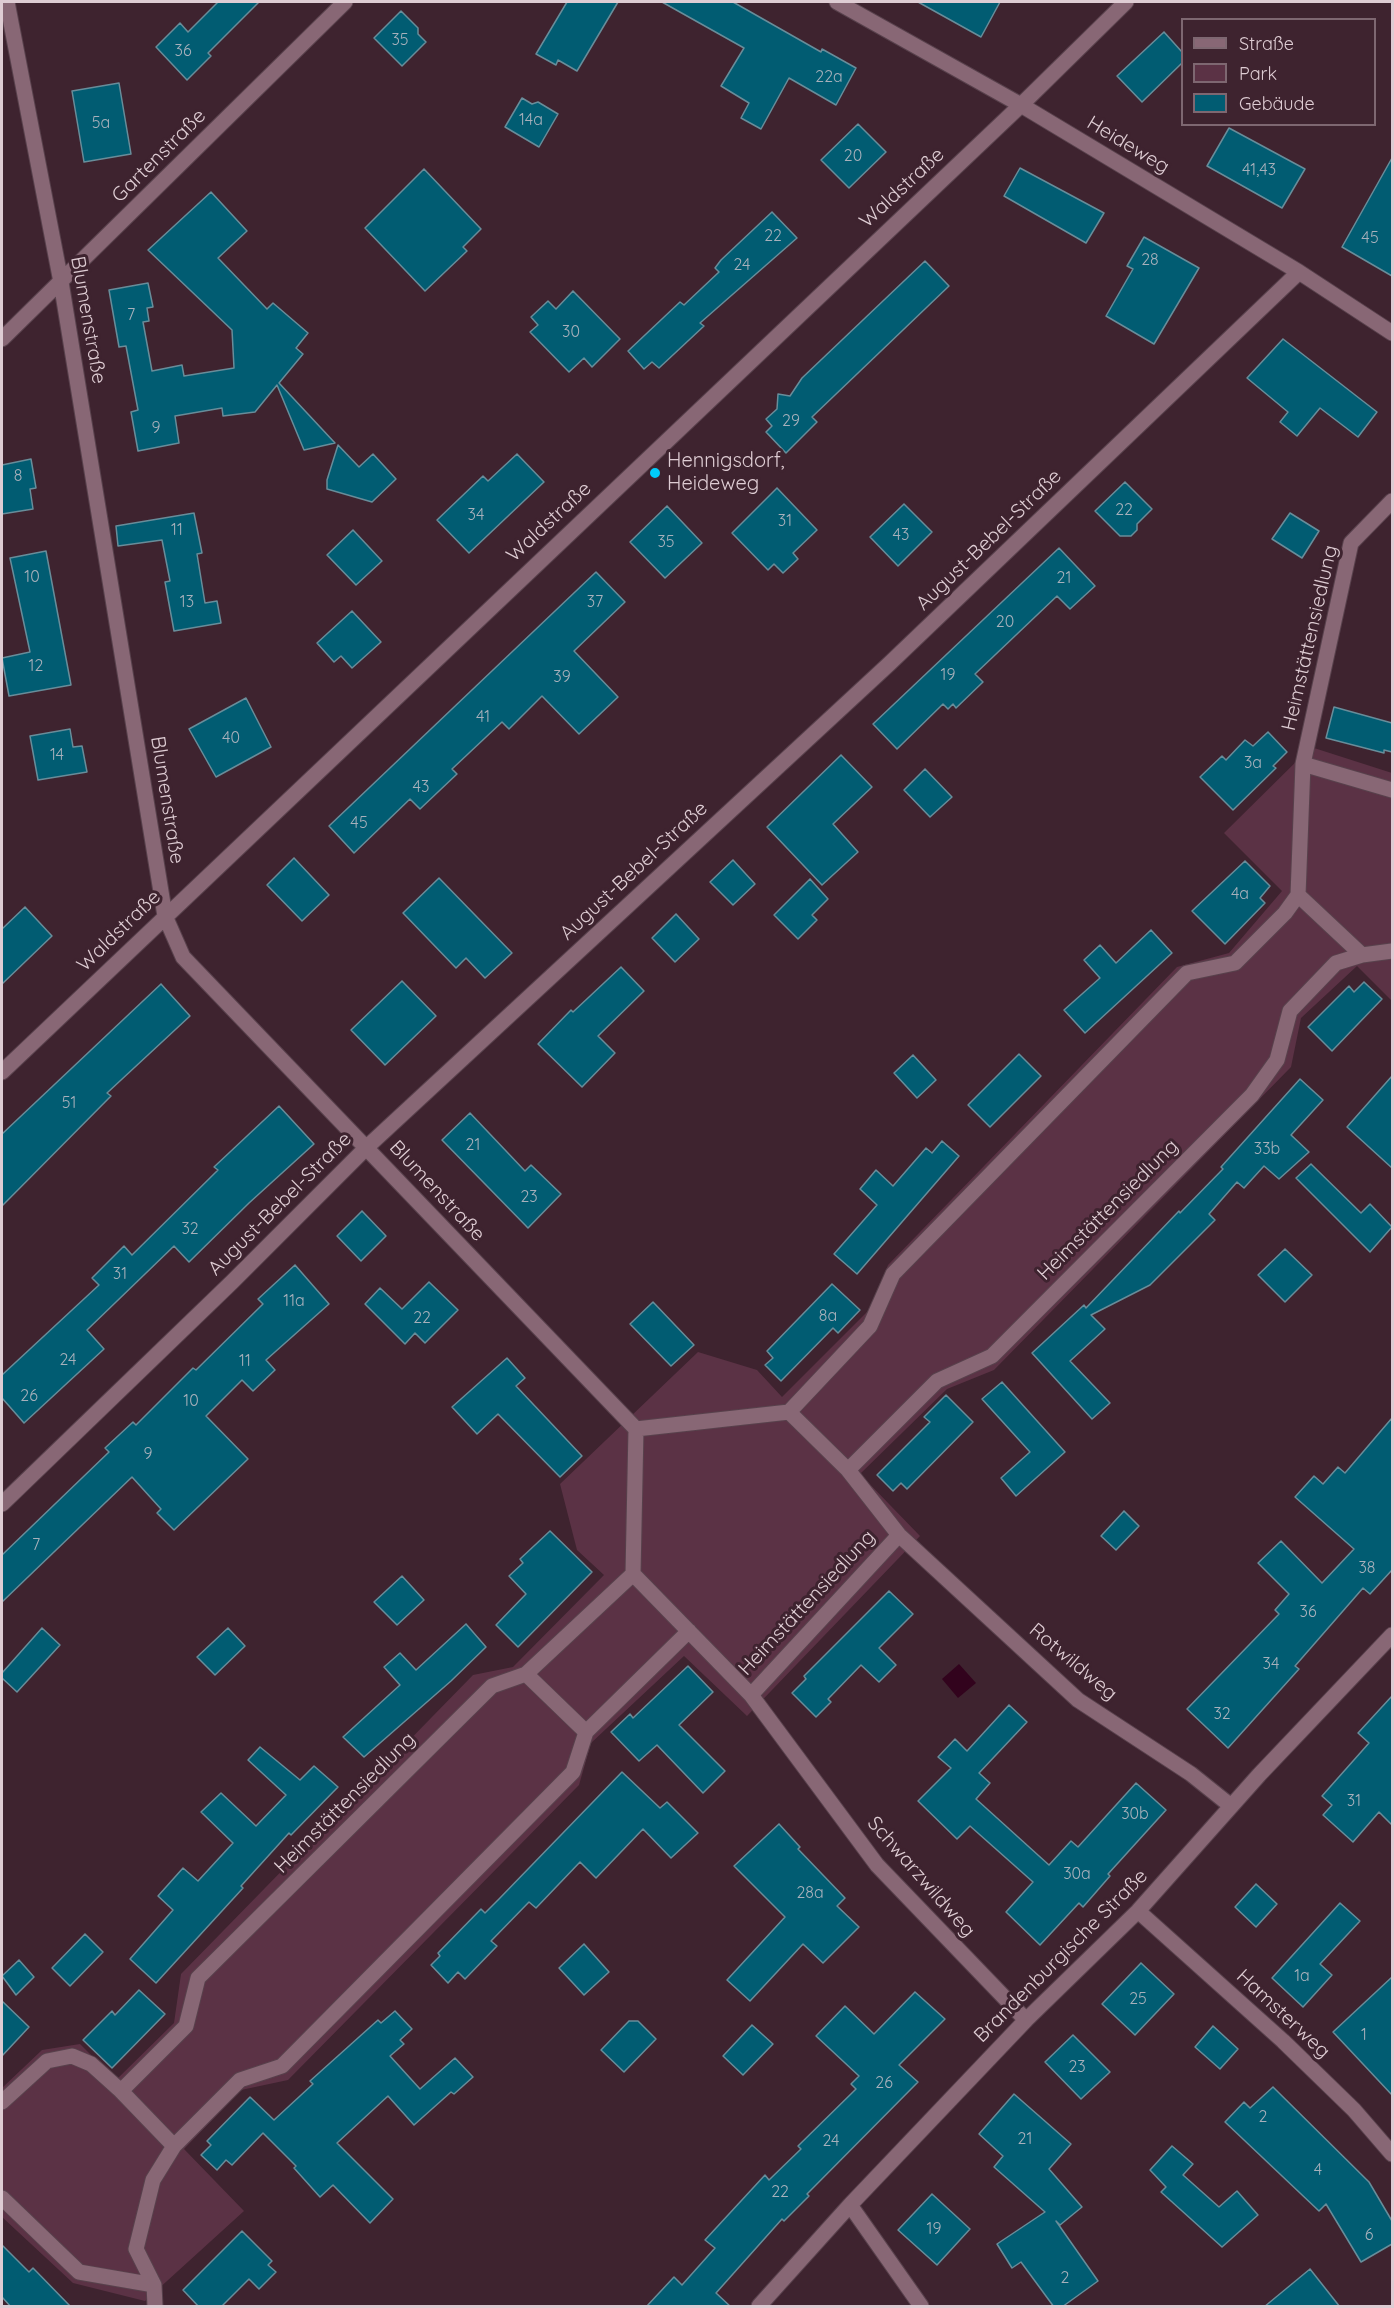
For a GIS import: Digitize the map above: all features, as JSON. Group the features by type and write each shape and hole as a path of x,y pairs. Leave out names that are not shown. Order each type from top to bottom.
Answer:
{"street":[{"name":"Blumenstraße","path":"7,2 61,282 165,916 183,957 636,1430"},
{"name":"Gartenstraße","path":"2,339 345,2"},
{"name":"Heideweg","path":"837,2 1021,105 1299,272 1392,333"},
{"name":"Waldstraße","path":"2,1072 1021,105 1126,2"},
{"name":"August-Bebel-Straße","path":"2,1504 232,1282 367,1147 890,664 1299,272"},
{"name":"Heimstättensiedlung","path":"1298,895 1303,764 1351,543 1392,501"},
{"path":"1303,764 1392,790"},
{"path":"633,1574 636,1430 789,1412 870,1326 893,1274 1187,973 1235,963 1285,914 1298,895 1362,955"},
{"name":"Heimstättensiedlung","path":"848,1470 937,1381 992,1356 1252,1095 1277,1060 1290,1011 1336,963 1362,955 1392,951"},
{"name":"Heimstättensiedlung","path":"120,2091 186,2026 198,1978 492,1686 526,1674 633,1574 751,1695 899,1535 848,1470 789,1412"},
{"name":"Rotwildweg","path":"899,1535 1078,1700 1191,1774 1232,1806"},
{"path":"155,2307 154,2285 136,2249 153,2180 174,2146 240,2080 282,2066 291,2057 573,1772 586,1732 689,1631"},
{"name":"Brandenburgische Straße","path":"759,2307 850,2205 1026,2020 1138,1911 1232,1806 1392,1635"},
{"path":"526,1674 586,1732"},
{"name":"Schwarzwildweg","path":"751,1695 877,1865 1026,2020"},
{"name":"Hamsterweg","path":"1138,1911 1291,2049 1354,2110 1392,2154"},
{"path":"2,2102 47,2061 72,2056 91,2064 174,2146"},
{"path":"2,2198 79,2272 154,2285"},
{"path":"850,2205 921,2307"}],"green space":[{"path":"1311,747 1392,773 1392,1001 1357,966 1301,1018 1291,1067 994,1370 947,1389 860,1474 920,1536 747,1716 684,1656 591,1743 579,1785 288,2080 241,2090 184,2149 244,2211 145,2301 73,2283 2,2217 2,2088 42,2050 80,2044 116,2080 174,2023 181,1974 473,1675 513,1667 604,1575 577,1550 560,1484 698,1352 757,1370 782,1397 869,1310 888,1265 1177,967 1229,953 1282,891 1224,833"}],"shaded area":[{"path":"959,1664 976,1683 958,1698 942,1679"}],"building":[{"path":"218,2 259,2 208,53 211,56 187,80 156,47 180,23 188,32"},
{"path":"567,2 618,2 577,71 558,60 556,65 536,54"},
{"path":"662,2 733,2 821,52 822,49 856,68 836,105 789,78 761,129 741,118 749,103 721,86 744,48"},
{"path":"918,2 1000,2 981,37"},
{"path":"401,11 418,28 418,34 426,42 402,66 374,38"},
{"path":"1164,32 1181,51 1181,64 1142,102 1117,76"},
{"path":"119,83 131,154 84,162 72,91"},
{"path":"522,98 532,104 538,102 558,114 539,147 505,127"},
{"path":"858,124 886,152 849,188 821,160"},
{"path":"1229,128 1305,169 1282,208 1207,166"},
{"path":"1392,158 1392,276 1342,247"},
{"path":"1020,168 1104,213 1086,243 1004,196"},
{"path":"424,169 481,229 463,247 467,251 425,291 365,228"},
{"path":"211,192 247,231 218,258 267,309 273,303 308,333 296,348 303,354 279,383 335,443 304,450 277,385 255,412 223,416 222,408 175,416 179,443 138,451 131,412 138,410 126,346 119,347 109,290 148,283 153,307 147,308 149,321 143,322 152,371 182,365 184,376 234,368 232,330 148,250"},
{"path":"772,212 797,238 700,323 704,326 659,368 652,362 644,369 628,351 680,302 684,305 719,272 715,268 721,260"},
{"path":"1144,237 1199,268 1154,344 1106,316 1133,269 1127,266"},
{"path":"925,261 949,286 812,417 817,422 786,453 766,432 772,426 766,419 777,409 778,394 790,396 802,378"},
{"path":"573,291 620,339 592,367 584,358 569,372 530,332 538,325 531,317 548,301 556,309"},
{"path":"1283,339 1377,412 1358,437 1320,408 1297,436 1280,422 1288,412 1247,378"},
{"path":"338,445 359,467 373,454 396,479 372,502 327,489 327,480"},
{"path":"517,454 544,482 469,553 437,520 483,476 488,481"},
{"path":"31,459 36,488 30,489 33,509 2,514 2,465"},
{"path":"1125,482 1152,509 1137,524 1137,530 1131,536 1120,536 1095,511"},
{"path":"777,488 817,530 793,553 798,559 783,573 774,564 768,570 732,533"},
{"path":"904,504 932,532 898,566 870,537"},
{"path":"667,506 702,543 665,578 630,542"},
{"path":"194,513 202,553 197,554 205,603 217,601 221,623 174,631 165,582 170,581 162,540 118,546 116,526"},
{"path":"1290,513 1319,531 1302,558 1272,539"},
{"path":"353,530 382,561 356,585 327,555"},
{"path":"1059,548 1095,586 1070,609 1057,596 975,674 983,682 956,708 953,704 948,709 943,704 897,749 873,724"},
{"path":"46,551 71,685 9,696 2,658 30,652 10,558"},
{"path":"596,572 625,602 574,651 618,697 579,734 542,696 509,729 502,722 452,769 457,774 420,809 410,799 354,853 329,826"},
{"path":"352,611 381,642 352,668 341,656 334,662 317,643"},
{"path":"246,698 271,747 216,777 189,729"},
{"path":"1334,707 1392,723 1392,752 1384,750 1384,753 1326,738"},
{"path":"70,729 73,747 82,746 87,772 38,780 30,736"},
{"path":"1268,732 1287,752 1273,766 1276,768 1233,810 1200,777 1222,756 1226,760 1245,740 1253,746"},
{"path":"841,755 872,787 833,824 858,852 822,885 767,827"},
{"path":"925,769 952,797 930,817 904,790"},
{"path":"294,858 329,895 302,921 267,885"},
{"path":"733,860 755,884 733,905 710,882"},
{"path":"1245,861 1270,886 1260,898 1265,903 1225,944 1192,911"},
{"path":"439,878 512,953 485,978 466,958 456,968 403,913"},
{"path":"810,879 828,899 812,915 817,920 798,939 774,915"},
{"path":"25,907 52,936 2,984 2,929"},
{"path":"676,914 699,939 675,962 652,938"},
{"path":"1151,930 1172,953 1085,1033 1064,1010 1100,978 1084,960 1100,945 1116,963"},
{"path":"621,967 644,991 598,1036 615,1053 582,1087 538,1044 571,1010 573,1012"},
{"path":"402,981 436,1016 385,1065 351,1030"},
{"path":"1364,982 1382,999 1332,1051 1308,1027 1349,986 1354,992"},
{"path":"161,984 190,1016 107,1093 111,1096 2,1206 2,1134"},
{"path":"1019,1054 1041,1076 990,1127 968,1105"},
{"path":"913,1055 936,1080 917,1098 894,1073"},
{"path":"1392,1076 1392,1168 1347,1127"},
{"path":"1300,1079 1323,1100 1291,1135 1309,1152 1279,1179 1264,1166 1244,1188 1237,1182 1209,1214 1215,1220 1150,1285 1091,1315 1105,1329 1070,1361 1110,1403 1092,1419 1032,1353 1084,1305 1086,1308 1179,1211 1180,1213 1223,1169 1221,1167"},
{"path":"279,1106 314,1144 189,1262 174,1246 87,1330 104,1349 24,1423 2,1398 2,1375 99,1285 92,1278 124,1246 132,1255 218,1170 214,1167"},
{"path":"470,1113 525,1171 531,1165 561,1194 528,1228 442,1140"},
{"path":"942,1141 959,1156 857,1274 834,1254 877,1205 860,1189 876,1170 893,1186 926,1148 932,1153"},
{"path":"1311,1164 1361,1213 1370,1204 1392,1227 1370,1252 1296,1178"},
{"path":"362,1211 386,1236 361,1261 337,1236"},
{"path":"1285,1249 1312,1275 1285,1302 1258,1275"},
{"path":"295,1265 329,1304 266,1360 275,1370 253,1391 242,1380 206,1416 248,1459 174,1530 157,1513 161,1509 132,1477 2,1602 2,1555 109,1452 105,1448 133,1422 136,1425 193,1368 196,1370 263,1304 258,1299"},
{"path":"429,1282 458,1310 425,1343 415,1333 405,1344 365,1304 380,1288 402,1309"},
{"path":"832,1284 860,1310 838,1333 833,1328 781,1381 765,1365 773,1358 767,1351"},
{"path":"653,1302 694,1345 671,1366 630,1324"},
{"path":"507,1358 525,1378 516,1386 582,1456 560,1477 498,1414 477,1434 452,1407"},
{"path":"1002,1382 1065,1452 1016,1496 1001,1478 1030,1452 982,1399"},
{"path":"946,1395 973,1422 907,1489 901,1483 893,1491 877,1475 930,1422 924,1417"},
{"path":"1392,1418 1392,1570 1370,1594 1363,1588 1295,1666 1299,1669 1228,1748 1187,1709 1279,1614 1275,1610 1289,1594 1258,1563 1281,1541 1322,1583 1354,1549 1295,1497 1314,1476 1323,1484 1338,1467 1345,1473"},
{"path":"1124,1511 1139,1526 1116,1550 1101,1536"},
{"path":"550,1531 592,1572 518,1647 496,1625 526,1594 509,1576 523,1563 520,1559"},
{"path":"402,1576 424,1600 397,1625 374,1602"},
{"path":"889,1591 913,1614 879,1648 896,1665 879,1682 861,1665 828,1699 831,1702 816,1717 792,1693 806,1679 804,1676"},
{"path":"466,1624 486,1647 451,1681 364,1757 343,1737 400,1685 384,1667 400,1653 416,1670"},
{"path":"42,1628 60,1645 17,1692 2,1678 2,1673"},
{"path":"228,1628 245,1646 215,1675 197,1657"},
{"path":"688,1666 713,1692 679,1725 725,1771 703,1793 657,1745 639,1761 611,1732 630,1714 633,1718"},
{"path":"1392,1696 1392,1825 1379,1812 1353,1842 1323,1815 1332,1805 1322,1796 1369,1743 1358,1733"},
{"path":"1009,1705 1027,1722 979,1773 990,1783 976,1799 1049,1865 1071,1841 1078,1847 1136,1783 1166,1810 1108,1874 1110,1876 1083,1907 1079,1903 1040,1945 1006,1912 1033,1882 970,1826 957,1839 918,1801 951,1768 938,1757 955,1739 967,1751"},
{"path":"260,1747 300,1780 314,1766 338,1787 291,1835 289,1833 241,1886 243,1888 156,1983 130,1959 173,1910 158,1896 183,1868 198,1881 233,1843 201,1812 221,1793 256,1826 286,1795 248,1760"},
{"path":"622,1772 660,1808 667,1802 698,1833 671,1858 643,1829 596,1878 580,1862 536,1908 529,1902 491,1941 497,1946 465,1979 458,1972 448,1983 431,1965 440,1956 438,1953 481,1909 485,1913"},
{"path":"779,1824 800,1847 798,1849 845,1898 837,1906 859,1927 823,1963 803,1944 750,2001 727,1980 785,1917 734,1866"},
{"path":"1256,1884 1277,1904 1256,1927 1235,1907"},
{"path":"1340,1903 1360,1921 1320,1964 1332,1975 1303,2007 1272,1978"},
{"path":"85,1934 103,1952 70,1986 52,1968"},
{"path":"584,1944 609,1972 584,1995 559,1968"},
{"path":"19,1960 34,1977 16,1995 2,1976"},
{"path":"1141,1963 1174,1994 1135,2035 1102,2004"},
{"path":"1392,1977 1392,2095 1333,2032"},
{"path":"139,1990 165,2014 112,2068 83,2040 112,2011 115,2015"},
{"path":"915,1992 945,2019 899,2065 918,2082 807,2194 809,2196 784,2221 782,2219 716,2293 731,2307 646,2307 674,2277 682,2285 715,2248 705,2240 765,2175 769,2180 801,2149 798,2146 856,2089 851,2084 859,2076 816,2036 845,2006 874,2034"},
{"path":"2,2001 29,2027 2,2056"},
{"path":"395,2011 412,2029 400,2040 404,2044 390,2056 420,2089 455,2058 473,2077 454,2094 451,2092 414,2125 388,2096 337,2143 393,2199 370,2223 333,2185 320,2197 294,2168 296,2166 263,2133 232,2165 226,2160 217,2170 201,2155 211,2145 207,2141 250,2097 274,2120 313,2084 310,2081 378,2020 381,2023"},
{"path":"629,2021 638,2021 656,2039 624,2072 601,2050"},
{"path":"752,2025 773,2044 743,2075 723,2056"},
{"path":"1213,2026 1238,2049 1220,2069 1195,2047"},
{"path":"1073,2035 1110,2072 1081,2099 1045,2062"},
{"path":"1273,2087 1369,2182 1392,2221 1392,2244 1361,2262 1326,2204 1319,2211 1225,2122 1244,2102 1250,2108"},
{"path":"1014,2094 1071,2144 1049,2169 1082,2207 1060,2225 1056,2221 1098,2281 1062,2307 1054,2307 1021,2262 1012,2268 997,2244 1045,2212 994,2167 1003,2156 979,2134"},
{"path":"1172,2146 1193,2164 1183,2175 1219,2207 1237,2191 1258,2215 1222,2247 1161,2192 1166,2187 1150,2170"},
{"path":"932,2194 970,2229 937,2265 898,2230"},
{"path":"242,2231 272,2261 268,2265 276,2272 259,2289 249,2279 221,2307 199,2307 183,2290"},
{"path":"2,2245 29,2272 33,2268 71,2307 11,2307 2,2297"},
{"path":"1310,2269 1340,2307 1264,2307"}],"place":[{"name":"Hennigsdorf, Heideweg","path":"655,473"}]}
